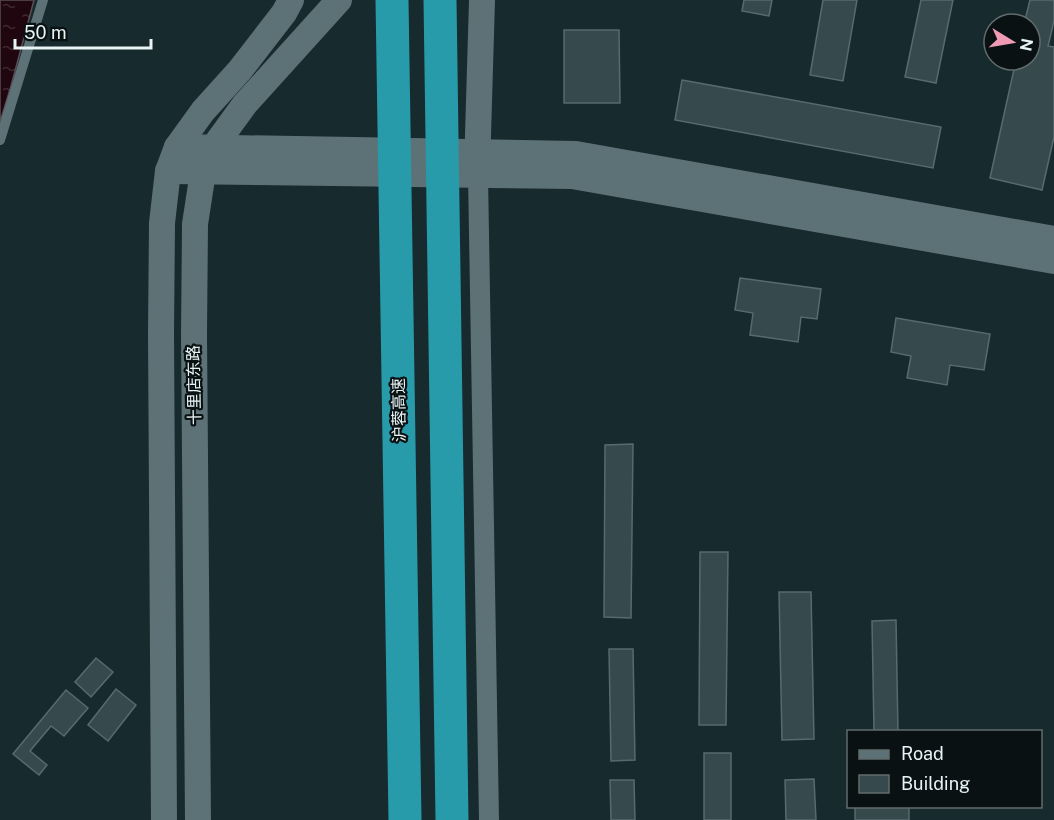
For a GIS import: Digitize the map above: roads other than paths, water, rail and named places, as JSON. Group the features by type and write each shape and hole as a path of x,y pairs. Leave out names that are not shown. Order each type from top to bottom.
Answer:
{"highway":[{"name":"沪蓉高速","path":"392,0 405,820"},
{"path":"440,0 452,820"}],"street":[{"name":"十里店东路","path":"164,820 160,333 162,223 168,171 177,147 203,111 240,70 284,13 291,0"},
{"name":"十里店东路","path":"198,820 194,335 195,224 203,172 213,148 245,104 339,0"},
{"path":"482,0 477,163 489,820"},
{"path":"177,147 477,163 572,176 1054,261"},
{"path":"168,171 203,172 477,163 576,154 1054,239"}],"lane":[{"path":"0,140 44,0"}],"water":[{"path":"0,0 34,0 0,122"}]}
